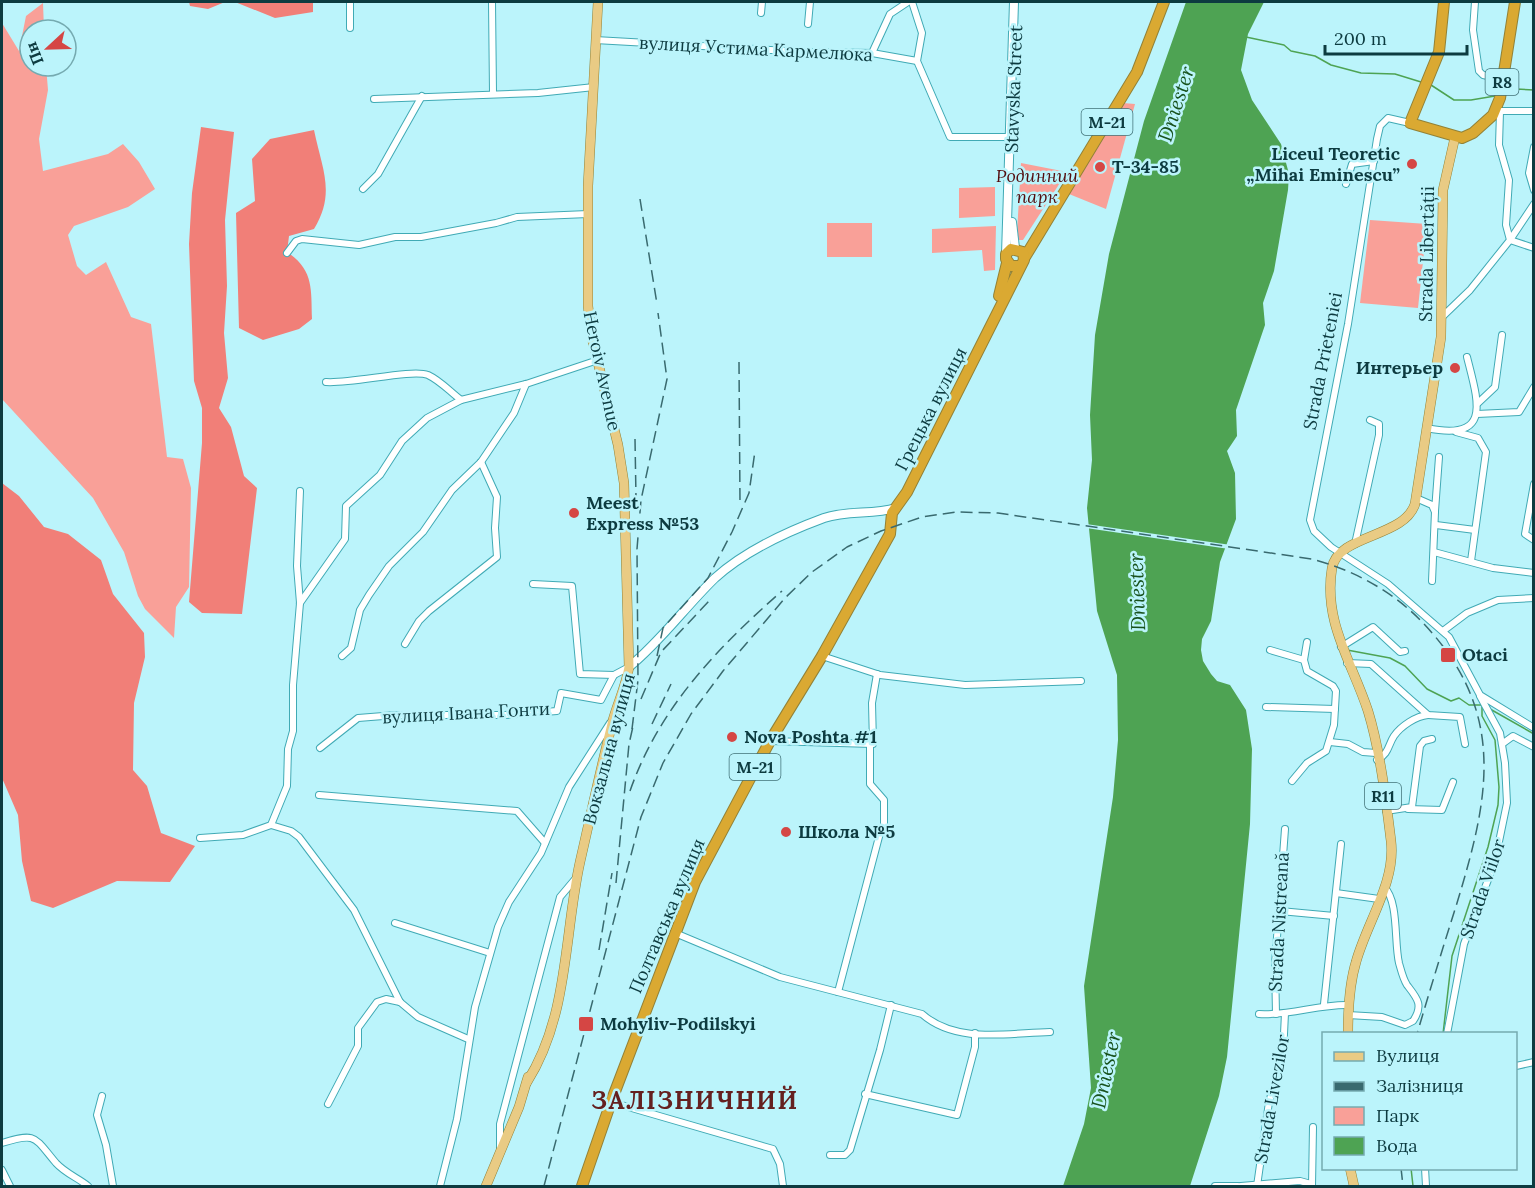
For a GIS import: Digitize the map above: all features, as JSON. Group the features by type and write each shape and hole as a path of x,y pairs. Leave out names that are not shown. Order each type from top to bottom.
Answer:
{"highway":[{"name":"Грецька вулиця","path":"895,510 1022,261 1137,72 1164,2"},
{"path":"1444,2 1439,52 1410,123 1455,137"},
{"name":"R8","path":"1455,137 1467,137 1498,111 1515,2"},
{"name":"Грецька вулиця","path":"994,317 1011,253 1036,236"},
{"path":"1011,253 1022,261 1011,266 1011,253"},
{"name":"Полтавська вулиця","path":"582,1186 610,1102 695,882 770,741 822,656 891,534 895,510"}],"main road":[{"name":"Heroiv Avenue","path":"598,2 588,214 588,306 597,360 618,445 624,483 629,668"},
{"name":"Stavyska Street","path":"1011,253 1011,137 1016,2"},
{"name":"Strada Libertății","path":"1338,557 1354,544 1404,522 1413,511 1443,316 1443,190 1455,137"},
{"name":"Вокзальна вулиця","path":"486,1186 552,1022 567,955 578,876 614,717 629,668 717,577 758,549 826,518 852,511 895,510"},
{"path":"874,512 895,510"},
{"name":"R11","path":"1338,557 1332,579 1335,624 1341,647 1368,712 1386,811 1392,861 1357,960 1348,1010 1348,1032"},
{"path":"1350,1170 1354,1186"}],"street":[{"path":"350,2 350,28"},
{"path":"492,2 493,93"},
{"path":"761,13 762,2"},
{"path":"808,24 810,2"},
{"path":"872,53 890,14 913,2 922,33 917,61 950,136 1011,137"},
{"path":"1475,2 1473,30 1479,71 1483,75 1497,78 1501,87"},
{"name":"вулиця Устима Кармелюка","path":"595,40 807,52 872,53 917,61"},
{"path":"374,99 538,93 594,87"},
{"path":"363,189 378,174 422,96"},
{"path":"1510,240 1506,225 1509,180 1499,146 1498,111 1533,111"},
{"name":"Strada Prieteniei","path":"1410,123 1388,118 1381,124 1377,139 1348,324 1310,513 1314,531 1338,557 1388,584 1443,631"},
{"path":"1533,147 1529,173 1533,190"},
{"path":"1346,184 1352,164 1374,161"},
{"path":"1443,316 1470,290 1510,240 1533,204"},
{"path":"287,253 296,241 302,239 358,245 395,237 421,237 517,217 588,214"},
{"path":"1510,240 1533,248"},
{"path":"1478,403 1495,387 1502,334"},
{"path":"1467,357 1478,403 1477,414"},
{"path":"300,603 345,539 346,506 380,475 402,441 427,418 461,400 526,384 597,360"},
{"path":"326,382 360,381 418,373 440,382 461,400"},
{"path":"342,656 351,648 360,610 388,566 423,532 452,490 481,462 514,414 526,384"},
{"path":"1456,432 1477,414 1519,412 1533,387"},
{"path":"1354,544 1379,435 1379,424 1370,420"},
{"path":"1426,428 1478,438 1485,449 1471,561"},
{"path":"1432,580 1439,457"},
{"path":"405,644 429,611 497,557 495,528 497,497 481,462"},
{"path":"1533,484 1525,534 1533,540"},
{"path":"272,825 287,786 300,603 297,567 300,490"},
{"path":"1416,498 1432,506 1435,512"},
{"path":"1436,525 1475,530"},
{"path":"1434,552 1511,572 1533,573"},
{"path":"533,584 573,586 580,674 614,675 629,668"},
{"path":"1443,631 1467,613 1498,600 1533,598"},
{"path":"1341,647 1373,627 1392,647 1400,652 1405,651"},
{"name":"Strada Viilor","path":"1443,631 1456,648 1482,702 1496,722 1507,780 1501,837 1491,873 1466,936 1452,995 1446,1032"},
{"path":"1292,781 1307,763 1322,756 1330,742 1335,709 1336,691 1333,686 1307,671 1304,660 1307,642"},
{"path":"1270,650 1304,660"},
{"path":"822,656 876,674 965,685 1081,681"},
{"path":"1347,663 1371,664 1428,715"},
{"path":"838,993 880,832 884,825 884,800 870,784 872,703 876,674"},
{"name":"вулиця Івана Гонти","path":"320,748 358,718 396,715 505,715 557,711 561,693 601,699 614,675"},
{"path":"1482,702 1533,728"},
{"path":"1266,707 1335,709"},
{"path":"1330,742 1348,744 1377,756 1388,750 1397,732 1418,716 1428,715 1460,717 1464,744"},
{"path":"440,1186 457,1119 468,1040 490,953 509,902 545,843 569,787 614,717"},
{"path":"1502,744 1507,738 1516,736 1533,747"},
{"path":"1408,809 1412,807 1414,798 1420,746 1424,741 1432,739"},
{"path":"770,741 872,744"},
{"path":"590,754 596,753 604,760"},
{"path":"1386,811 1442,810 1452,783"},
{"path":"319,795 517,811 545,843"},
{"path":"200,838 243,836 272,825 291,831 299,837 348,900 400,1002 418,1017 468,1040"},
{"name":"Strada Nistreană","path":"1276,1014 1274,975 1285,829"},
{"path":"1324,1004 1341,844"},
{"name":"Вокзальна вулиця","path":"500,1151 500,1124 560,897 578,876"},
{"path":"1259,1014 1285,1013 1324,1004 1382,1017 1400,1024 1410,1024 1417,1015 1419,1005 1416,993 1406,982 1400,965 1392,897 1384,887"},
{"path":"1336,893 1379,899"},
{"path":"1280,911 1334,916"},
{"path":"395,923 490,953"},
{"path":"675,933 780,977 922,1014 938,1026 956,1032 1050,1032"},
{"path":"328,1104 358,1046 358,1028 377,1002 386,999 400,1002"},
{"path":"830,1155 845,1155 850,1150 891,1005"},
{"name":"Strada Livezilor","path":"1215,1186 1257,1186 1269,1102 1283,1055 1285,1013"},
{"path":"865,1094 957,1115 975,1047 975,1033"},
{"path":"1517,1066 1533,1062"},
{"path":"102,1096 97,1116 106,1145 113,1186"},
{"path":"610,1102 773,1149 780,1164 783,1186"},
{"path":"1257,1186 1300,1181 1312,1185 1313,1126"},
{"path":"2,1143 26,1136 35,1138 48,1150 56,1163 88,1186"},
{"path":"2,1170 10,1186"},
{"path":"1425,1170 1426,1186"}],"green space":[{"path":"43,3 44,18 26,18"},
{"path":"2,23 18,49 18,78 47,78 48,90 39,139 43,171 108,154 123,144 139,162 155,189 128,207 74,226 68,235 77,266 86,275 106,262 131,317 151,324 167,457 183,459 191,488 189,587 176,607 174,638 145,609 138,596 124,552 93,498 2,399"},
{"path":"1123,103 1135,104 1106,209 1069,194"},
{"name":"Родинний парк","path":"1021,163 1067,172 1023,240 1019,240 1017,233"},
{"path":"995,187 995,216 959,218 959,188"},
{"path":"1370,220 1427,224 1418,308 1360,303"},
{"path":"827,223 872,223 872,257 827,257"},
{"path":"996,226 995,270 984,271 982,250 932,253 932,229"}],"shaded area":[{"path":"189,2 225,2 208,9 190,6"},
{"path":"235,2 313,2 313,12 275,18"},
{"path":"201,127 234,132 225,220 227,286 224,333 228,378 219,408 231,427 244,476 257,488 242,614 202,613 189,602 202,443 202,408 194,381 189,244 192,193"},
{"path":"314,130 325,181 324,204 314,229 289,236 287,252 307,273 311,289 312,319 299,329 263,340 239,328 236,213 255,201 252,159 270,139"},
{"path":"2,483 19,496 44,527 68,534 101,560 113,594 144,633 145,657 134,703 133,770 147,786 161,833 195,846 170,882 117,881 53,908 31,901 22,861 18,815 2,778"}],"water":[{"name":"Dniester","path":"1186,2 1264,2 1248,34 1241,70 1252,100 1281,144 1289,174 1274,271 1263,303 1265,325 1236,410 1237,436 1227,451 1235,473 1236,519 1220,562 1211,621 1202,639 1201,650 1203,661 1211,674 1217,681 1230,685 1246,710 1252,749 1250,824 1227,1057 1219,1096 1190,1186 1063,1186 1084,1124 1091,1088 1084,986 1113,797 1118,740 1117,675 1097,611 1087,508 1092,460 1090,415 1095,335 1109,254 1144,121"}],"pier":[{"path":"1086,524 1231,545 1229,549 1086,528"}],"waterway":[{"path":"1246,37 1284,45 1291,51 1315,56 1331,65 1361,73 1395,74 1421,82"},
{"path":"1431,85 1454,100 1495,96"},
{"path":"1506,93 1516,89 1534,90"},
{"path":"1347,650 1390,658 1405,666 1427,689 1451,701 1459,698 1469,705 1483,705"},
{"path":"1443,1032 1452,956 1488,847 1498,805 1499,787 1495,740 1482,716 1482,707"},
{"path":"1490,709 1534,734"},
{"path":"1411,1170 1413,1186"}],"railway":[{"path":"640,199 657,304"},
{"path":"632,729 638,680 637,549 641,500 667,379 658,313"},
{"path":"739,362 740,503"},
{"path":"635,439 636,498"},
{"path":"657,656 663,628 708,578 732,532 749,493 755,451"},
{"path":"544,1186 641,817 663,763 691,714 723,671 785,598 812,572 847,547 881,531 922,517 956,512 998,513 1312,559 1363,578 1393,597 1421,620 1457,666 1472,698 1481,731 1484,764 1482,797 1468,867 1418,1032"},
{"path":"630,791 657,733 692,681 713,657 782,591"},
{"path":"641,699 661,652 710,600"},
{"path":"652,724 671,684"},
{"path":"616,883 629,744 634,722"},
{"path":"599,950 612,873"},
{"path":"1401,1170 1403,1186"}],"place":[{"name":"Liceul Teoretic „Mihai Eminescu”","path":"1412,164"},
{"name":"Т-34-85","path":"1100,167"},
{"name":"Интерьер","path":"1455,368"},
{"name":"Meest Express №53","path":"574,513"},
{"name":"Otaci","path":"1448,655"},
{"name":"Nova Poshta #1","path":"732,737"},
{"name":"Школа №5","path":"786,832"},
{"name":"Mohyliv-Podilskyi","path":"586,1024"}],"district":[{"name":"ЗАЛІЗНИЧНИЙ","path":"695,1101"}]}
